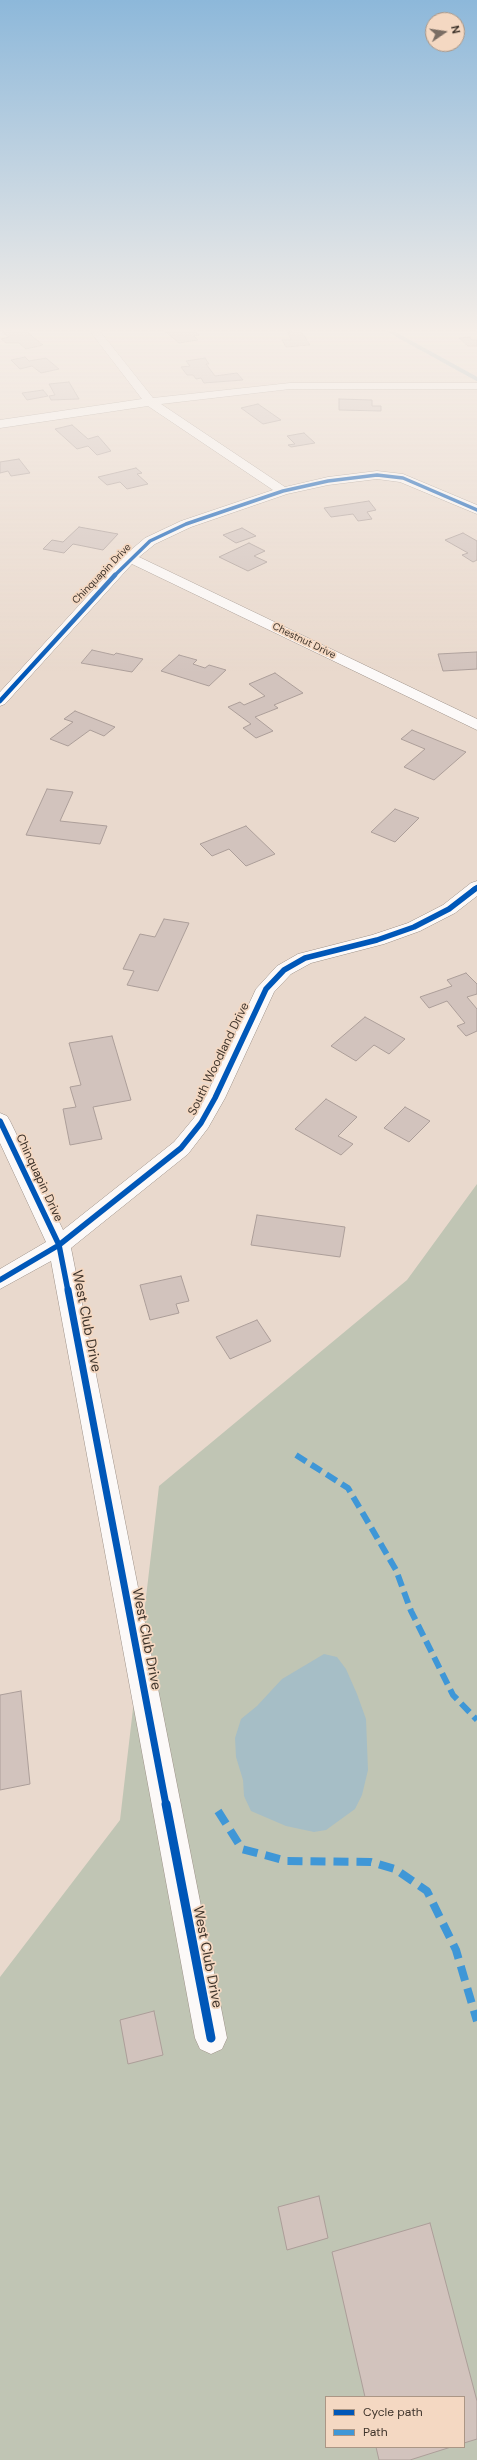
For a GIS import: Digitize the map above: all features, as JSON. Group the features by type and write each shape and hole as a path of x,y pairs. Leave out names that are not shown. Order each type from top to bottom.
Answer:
{"street":[{"path":"214,445 283,491"},
{"name":"Chinquapin Drive","path":"0,701 130,558 150,541 173,529 283,491 328,481 369,475 392,476 412,482 477,510"},
{"name":"Chestnut Drive","path":"130,558 477,725"},
{"name":"South Woodland Drive","path":"0,1280 28,1265 59,1245 158,1169 191,1136 215,1098 266,988 284,970 305,958 377,940 414,927 449,909 477,887"},
{"name":"Chinquapin Drive","path":"0,1121 59,1245"},
{"name":"West Club Drive","path":"59,1245 211,2038"}],"green space":[{"path":"477,1184 477,2460 0,2460 0,1977 120,1820 159,1486 407,1280"}],"water":[{"path":"324,1654 337,1657 346,1669 357,1694 366,1719 368,1770 362,1795 355,1809 326,1830 314,1832 286,1826 251,1811 244,1796 243,1780 236,1757 235,1738 241,1719 257,1706 282,1679"}],"building":[{"path":"72,445 106,445 111,451 97,455 88,446 77,449"},
{"path":"288,445 289,445 304,445 291,447"},
{"path":"19,459 30,473 11,476 8,471 0,473 0,462"},
{"path":"136,468 142,473 137,474 148,484 127,489 120,482 107,485 98,477"},
{"path":"369,501 376,510 367,512 372,519 358,521 353,514 331,517 324,508"},
{"path":"79,527 118,534 103,550 73,544 64,553 43,549 52,540 63,542"},
{"path":"242,528 256,536 236,543 223,535"},
{"path":"463,533 477,541 477,560 473,562 462,555 468,553 445,540"},
{"path":"249,543 265,551 254,556 267,562 248,571 219,557"},
{"path":"92,650 114,655 116,653 143,659 132,672 81,663"},
{"path":"477,652 477,669 443,671 438,654"},
{"path":"179,655 197,660 193,664 205,668 209,665 226,670 209,686 161,671"},
{"path":"275,673 303,693 274,705 278,708 255,717 273,731 256,738 243,728 251,724 228,707 240,702 244,705 265,696 249,684"},
{"path":"75,711 115,727 104,736 90,730 68,746 50,739 73,722 64,719"},
{"path":"412,730 466,752 434,780 404,767 425,749 401,739"},
{"path":"47,789 73,792 60,821 107,826 100,844 26,835"},
{"path":"395,809 419,818 395,842 371,832"},
{"path":"246,826 275,854 246,866 229,849 212,856 200,844"},
{"path":"164,919 189,923 158,991 127,985 134,971 123,969 140,934 155,937"},
{"path":"466,973 477,984 477,994 467,997 477,1009 477,1031 466,1036 457,1026 465,1023 447,1001 429,1008 420,997 452,986 447,980"},
{"path":"365,1017 405,1039 389,1054 374,1045 356,1061 331,1046"},
{"path":"112,1036 131,1100 93,1107 102,1139 70,1145 63,1109 76,1107 70,1087 81,1085 69,1043"},
{"path":"326,1099 357,1117 338,1136 353,1144 341,1155 295,1129"},
{"path":"405,1107 430,1121 409,1142 384,1128"},
{"path":"257,1215 345,1227 340,1257 251,1245"},
{"path":"181,1276 189,1301 176,1304 179,1313 150,1320 140,1285"},
{"path":"257,1320 271,1341 230,1359 216,1337"},
{"path":"21,1691 30,1784 0,1790 0,1695"},
{"path":"154,2011 163,2055 128,2064 120,2020"},
{"path":"319,2196 328,2238 287,2250 278,2207"},
{"path":"430,2223 477,2401 477,2439 465,2443 465,2396 365,2396 332,2252"},
{"path":"376,2448 448,2448 410,2460 379,2460"}],"marked path":[{"path":"296,1455 348,1488 396,1570 411,1611 453,1695 477,1720"},
{"path":"218,1811 242,1849 287,1861 371,1862 395,1869 427,1891 456,1950 477,2021"}],"cycle path":[{"path":"0,701 130,558 150,541 186,524 283,491 328,481 377,475 403,478 477,510"},
{"path":"0,1280 28,1265 59,1245 107,1209 181,1148 201,1123 215,1098 266,989 284,970 305,958 377,940 414,927 449,909 477,887"},
{"path":"0,1121 59,1245 211,2038"}]}
